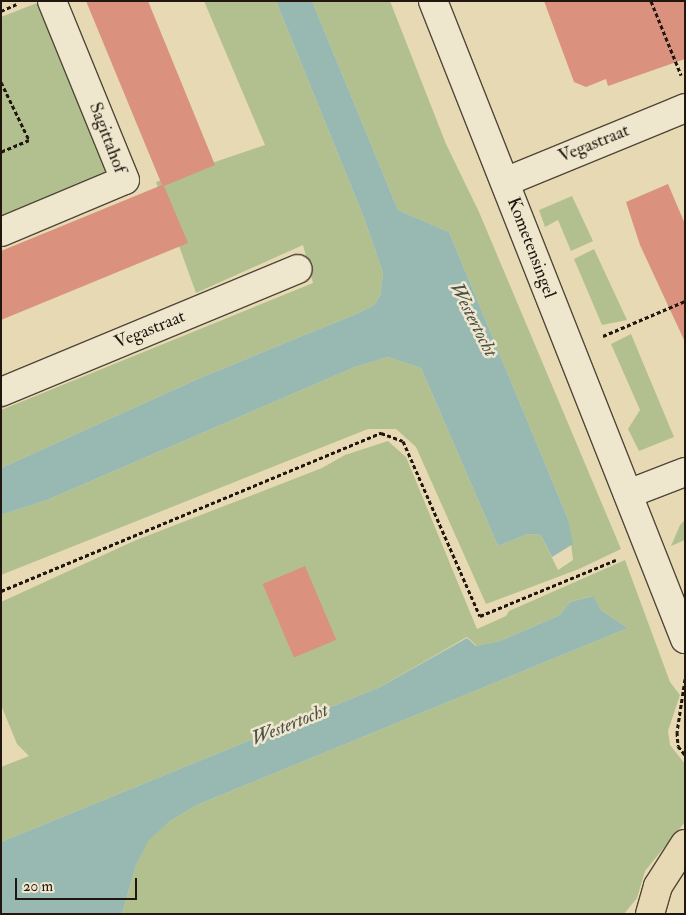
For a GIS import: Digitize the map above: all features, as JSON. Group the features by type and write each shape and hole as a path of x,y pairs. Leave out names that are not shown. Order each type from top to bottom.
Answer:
{"main road":[{"path":"650,914 658,886 685,844"}],"street":[{"name":"Sagittahof","path":"1,232 125,180 52,1"},
{"name":"Kometensingel","path":"433,1 685,640"},
{"name":"Vegastraat","path":"505,182 685,108"},
{"name":"Vegastraat","path":"1,392 298,269"},
{"path":"628,494 685,472"}],"path":[{"path":"1,11 22,1"},
{"path":"651,1 685,84"},
{"path":"1,82 29,140 1,152"},
{"path":"570,350 685,301"},
{"path":"1,591 381,433 403,441 480,616 624,556"},
{"path":"685,679 677,732 678,746 685,755"}],"green space":[{"path":"204,1 276,1 364,218 383,273 380,296 374,305 356,314 200,378 1,468 1,410 313,283 303,245 196,293 156,182 265,145"},
{"path":"312,1 390,1 446,144 479,212 621,549 579,569 486,604 416,447 396,429 368,429 1,575 1,515 47,500 355,367 388,357 421,368 498,546 528,534 541,535 558,570 573,560 568,519 449,232 398,210"},
{"path":"37,3 110,177 1,219 1,17"},
{"path":"572,196 593,241 571,251 558,220 545,227 539,210"},
{"path":"594,249 627,320 602,325 574,259"},
{"path":"631,334 674,437 639,451 628,429 640,410 611,344"},
{"path":"388,441 406,457 477,629 506,616 509,611 625,560 670,682 680,695 668,731 670,745 685,764 685,822 645,871 637,898 624,914 122,914 136,865 149,839 170,821 197,805 628,628 601,610 592,596 570,602 560,615 500,641 477,646 467,637 380,687 1,842 1,767 29,756 17,744 1,705 1,602 134,541 322,468 345,455"},
{"path":"685,520 685,540 671,546 680,525"}],"water":[{"name":"Westertocht","path":"276,1 312,1 398,210 449,232 568,519 573,544 552,557 541,535 528,534 498,546 421,368 388,357 355,367 47,500 1,515 1,468 200,378 356,314 374,305 380,296 383,273 364,218"},
{"name":"Westertocht","path":"593,596 601,610 628,628 197,805 170,821 149,840 136,865 122,914 1,914 1,842 380,687 467,638 476,646 500,641 560,615 570,602"}],"building":[{"path":"86,1 148,1 215,165 164,186 188,243 1,320 1,251 162,185"},
{"path":"544,1 685,1 685,59 608,86 606,79 586,87 574,82"},
{"path":"668,184 685,224 685,342 640,245 626,202"},
{"path":"305,566 336,640 294,658 263,584"}]}
